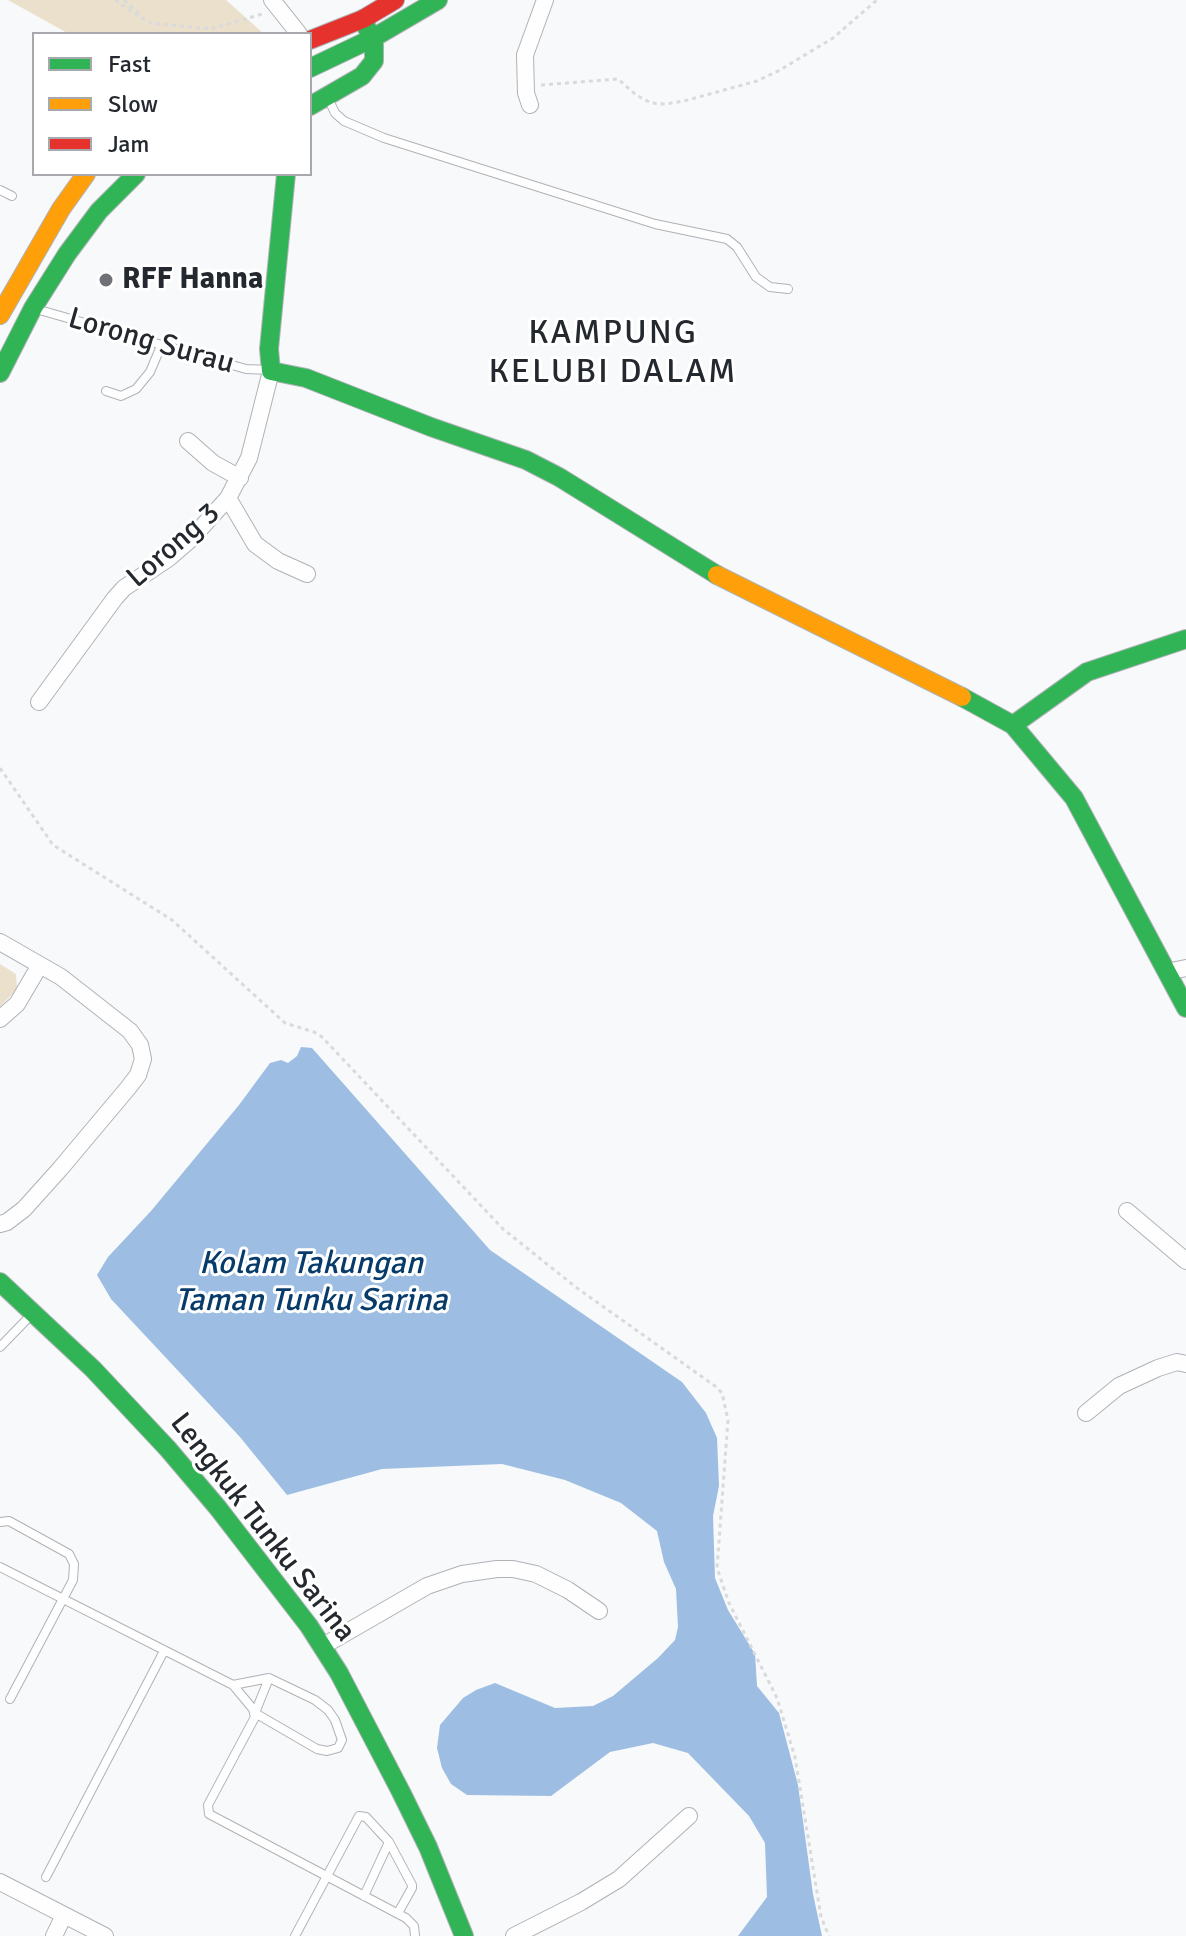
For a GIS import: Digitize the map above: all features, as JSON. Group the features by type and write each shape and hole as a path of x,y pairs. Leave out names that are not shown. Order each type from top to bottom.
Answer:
{"street":[{"path":"312,39 363,19 395,0"},
{"path":"312,61 373,38 438,0"},
{"path":"530,105 525,87 525,55 545,0"},
{"path":"276,4 297,32"},
{"path":"312,105 369,69 375,53 373,38 363,19"},
{"path":"2,305 85,176"},
{"path":"0,373 33,308 67,254 99,211 134,176"},
{"path":"286,176 269,349 271,371 306,378 526,460 559,477 721,578 922,675 1013,725 1074,798 1186,1008"},
{"name":"Lorong 3","path":"39,702 124,588 169,558 228,498 240,478 257,431 271,371"},
{"path":"188,441 213,463 240,478"},
{"path":"228,498 255,544 278,561 307,574"},
{"path":"1013,725 1087,672 1186,639"},
{"path":"0,942 92,999 130,1031 140,1045 143,1064 128,1088 60,1169 24,1209 0,1224"},
{"path":"0,1019 17,1004 40,965"},
{"path":"1167,972 1186,968"},
{"path":"1127,1211 1186,1261"},
{"name":"Lengkuk Tunku Sarina","path":"0,1282 93,1369 168,1449 271,1576 323,1646 428,1847 464,1936"},
{"path":"1086,1413 1119,1386 1158,1368 1177,1362 1186,1364"},
{"path":"323,1646 427,1586 443,1579 497,1569 536,1574 568,1590 599,1611"},
{"path":"517,1934 619,1879 689,1816"},
{"path":"0,1882 105,1936"},
{"path":"54,1936 64,1915"}],"lane":[{"path":"328,97 335,113 344,121 384,138 655,224 727,239 737,247 756,277 770,287 788,289"},
{"path":"0,190 12,196"},
{"name":"Lorong Surau","path":"33,308 246,369 271,371"},
{"path":"106,391 121,396 136,389 150,372 161,346"},
{"path":"0,1347 34,1312"},
{"path":"0,1522 9,1521 69,1554 74,1564 73,1580 10,1699"},
{"path":"0,1567 233,1685 255,1713 317,1749 333,1751 341,1744 340,1733 328,1710 315,1700 269,1678 233,1685"},
{"path":"46,1877 164,1651"},
{"path":"269,1678 254,1723 206,1810 212,1817 398,1913 414,1926 415,1936"},
{"path":"295,1936 359,1816 366,1817 389,1842 412,1885 398,1913"},
{"path":"364,1896 389,1842"}],"path":[{"path":"115,0 150,23 211,29 276,4"},
{"path":"124,0 150,23"},
{"path":"525,87 611,78 618,79 651,103 684,101 757,81 780,70 833,38 877,0"},
{"path":"0,768 53,845 172,920 285,1023 322,1037 503,1229 577,1288 722,1393 728,1420 717,1568 729,1603 769,1679 795,1757 821,1917 829,1936"}],"shaded area":[{"path":"8,0 226,0 262,32 65,32"},
{"path":"0,964 16,974 17,989 0,1007"}],"water":[{"name":"Kolam Takungan Taman Tunku Sarina","path":"301,1047 312,1048 490,1250 682,1382 706,1413 717,1438 719,1486 713,1516 715,1578 728,1610 755,1654 757,1686 779,1713 798,1785 822,1936 738,1936 767,1897 765,1843 749,1816 688,1753 653,1743 610,1752 551,1796 467,1795 451,1784 442,1768 437,1748 440,1725 463,1698 476,1690 495,1683 555,1708 593,1706 613,1696 675,1640 678,1627 676,1589 664,1562 657,1531 621,1503 565,1480 502,1464 382,1469 287,1495 240,1437 111,1299 97,1275 108,1257 151,1211 270,1063 281,1060 288,1063 297,1056"}],"traffic: fast":[{"path":"312,67 373,38 438,0"},
{"path":"312,105 362,76 374,61 374,44 363,19"},
{"path":"0,373 33,308 67,254 99,211 134,176"},
{"path":"286,176 269,349 271,371 306,378 526,460 559,477 717,575"},
{"path":"1013,725 1087,672 1186,639"},
{"path":"962,697 1013,725 1074,798 1186,1008"},
{"path":"0,1282 93,1369 168,1449 309,1626 339,1673 401,1792 428,1847 464,1936"}],"traffic: slow":[{"path":"0,315 61,209 85,176"},
{"path":"717,575 962,697"}],"traffic: jam":[{"path":"312,39 363,19 395,0"}],"place":[{"name":"RFF Hanna","path":"106,280"}],"district":[{"name":"KAMPUNG KELUBI DALAM","path":"613,354"}]}
